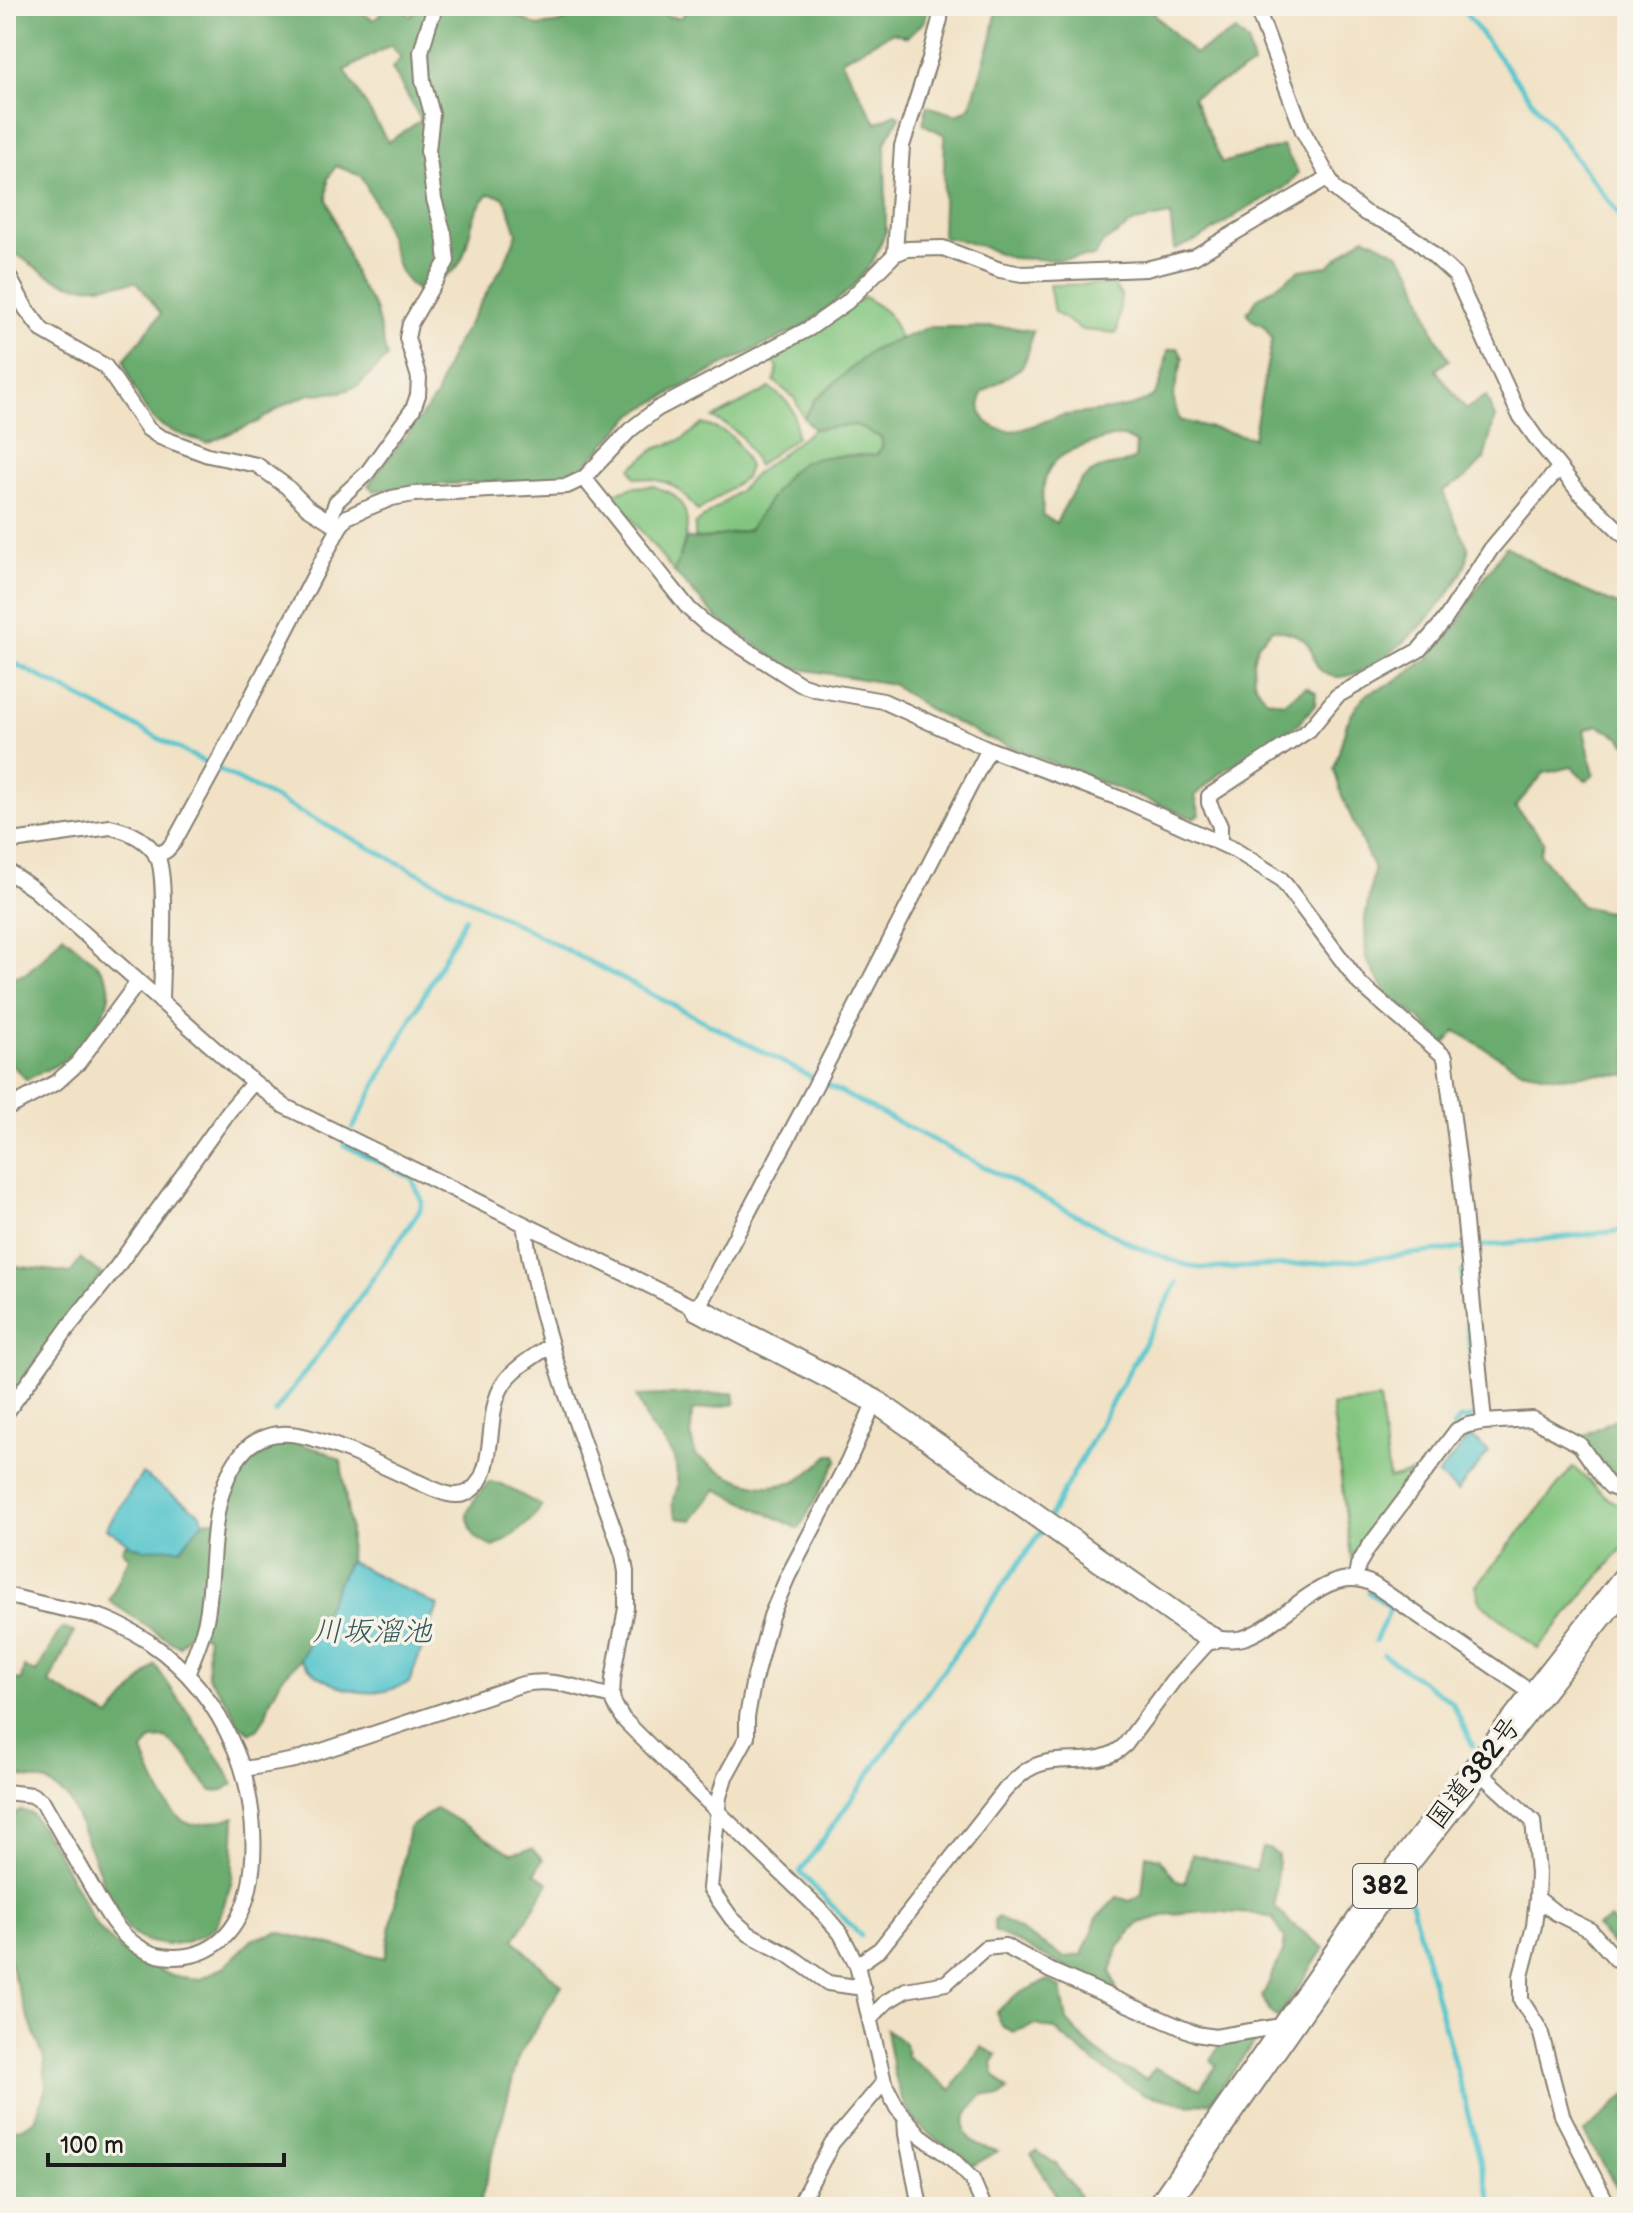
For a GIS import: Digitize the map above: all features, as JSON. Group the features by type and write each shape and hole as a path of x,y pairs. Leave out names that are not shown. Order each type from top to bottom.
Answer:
{"highway":[{"name":"国道382号","path":"1162,2207 1380,1894 1476,1769 1625,1585"}],"street":[{"path":"156,856 174,842 218,761 334,524 336,502 367,473 413,409 418,395 419,378 407,338 410,324 447,261 428,151 432,114 423,81 421,52 436,6"},
{"path":"895,254 902,146 930,58 941,6"},
{"path":"1256,6 1303,131 1327,178 1351,203 1419,242 1455,275 1519,414 1579,492 1627,538"},
{"path":"334,524 392,498 414,494 567,486 584,478 630,430 657,409 810,328 847,302 895,254 907,249 943,248 1000,270 1022,274 1146,269 1194,257 1327,178"},
{"path":"6,271 26,309 42,330 105,366 148,429 160,437 208,455 257,465 286,486 307,507 334,524"},
{"path":"1220,843 1220,826 1209,803 1209,796 1309,730 1337,696 1419,650 1444,621 1491,549 1559,468"},
{"path":"584,478 689,609 706,624 800,684 883,701 989,749 1129,802 1220,843 1281,879 1360,984 1445,1057 1461,1180 1484,1422"},
{"path":"697,1309 989,749"},
{"path":"6,842 110,827 140,837 161,865 161,1002"},
{"path":"6,870 56,908 253,1083 284,1106 697,1309 875,1401 1212,1638 1240,1639 1259,1632 1308,1596 1339,1580 1356,1578 1374,1585 1535,1695"},
{"path":"6,1109 57,1082 78,1063 138,982"},
{"path":"6,1413 116,1268 220,1123 253,1083"},
{"path":"524,1224 532,1271 551,1345 623,1555 626,1608 612,1697 623,1719 841,1934 857,1965 884,2082 892,2099 920,2135 951,2158 972,2179 984,2207"},
{"path":"188,1673 207,1616 215,1529 224,1487 244,1451 256,1441 269,1436 298,1434 435,1490 461,1495 479,1481 486,1466 491,1417 503,1384 551,1345"},
{"path":"863,1988 828,1983 792,1957 749,1934 732,1919 710,1888 717,1810 725,1777 747,1737 753,1684 771,1616 875,1401"},
{"path":"1356,1578 1358,1565 1368,1548 1457,1430 1468,1425 1532,1419 1544,1424 1580,1445 1606,1482 1627,1493"},
{"path":"6,1595 100,1616 146,1640 188,1673 204,1693 244,1769 249,1789 253,1829 252,1867 243,1909 228,1935 201,1952 181,1957 161,1956 141,1949 123,1935 43,1802 32,1795 6,1792"},
{"path":"857,1965 880,1949 1005,1790 1028,1769 1042,1764 1087,1760 1117,1753 1173,1681 1212,1638"},
{"path":"244,1769 295,1760 523,1684 558,1682 612,1697"},
{"path":"1476,1769 1533,1821 1537,1898 1534,1926 1521,1976 1521,2000 1540,2030 1562,2115 1609,2207"},
{"path":"1537,1898 1556,1913 1590,1930 1616,1959 1627,1964"},
{"path":"870,2019 886,2002 906,1990 946,1983 985,1948 1005,1946 1051,1971 1196,2034 1215,2037 1275,2027 1284,2032"},
{"path":"798,2207 832,2143 884,2082"},
{"path":"905,2118 920,2207"}],"green space":[{"path":"12,6 351,6 374,20 392,7 412,16 417,6 497,6 538,26 560,23 585,6 651,6 661,14 681,17 691,6 928,6 925,21 907,37 893,32 841,60 876,123 896,114 900,117 885,143 886,231 874,259 852,288 805,326 721,366 635,413 580,470 564,478 374,491 368,485 436,397 454,348 505,262 517,233 503,197 487,196 476,212 463,256 456,268 419,291 409,284 399,270 381,215 361,176 336,166 328,178 327,199 357,280 375,308 387,358 358,386 341,392 310,394 257,422 207,443 180,434 150,416 136,392 124,360 161,314 137,282 72,285 40,270 6,244 6,20","holes":["391,45 401,58 392,68 421,120 388,142 345,70"]},
{"path":"997,6 1153,6 1155,15 1194,54 1236,31 1248,42 1253,66 1193,97 1222,163 1283,146 1298,173 1278,192 1205,235 1174,249 1170,215 1135,222 1103,243 1095,256 1058,260 1011,258 978,245 942,237 945,135 923,124 927,106 957,115 970,107 992,36"},
{"path":"1364,236 1398,253 1413,272 1434,333 1449,360 1436,370 1466,409 1486,396 1495,418 1484,459 1467,477 1443,491 1468,548 1465,565 1454,586 1416,631 1393,651 1349,676 1325,673 1317,666 1304,640 1273,629 1258,644 1253,661 1254,681 1266,699 1283,703 1306,687 1316,692 1315,705 1296,726 1220,773 1195,796 1200,815 1193,818 980,735 928,709 892,684 788,667 718,619 674,572 686,539 749,530 780,485 800,464 826,457 876,455 882,447 882,438 856,425 814,429 804,418 815,400 871,351 929,327 1010,327 1033,331 1022,367 982,393 982,415 987,422 1000,429 1017,430 1061,416 1112,410 1149,399 1158,389 1168,350 1178,348 1183,358 1173,397 1179,420 1253,438 1272,339 1264,326 1252,320 1247,313 1257,299 1300,270 1328,266","holes":["1111,437 1124,437 1136,443 1135,458 1099,469 1084,478 1056,523 1043,515 1045,480 1057,460 1066,453"]},
{"path":"1112,284 1121,295 1117,333 1082,330 1054,312 1049,285"},
{"path":"864,297 888,314 900,339 873,350 815,400 804,418 794,398 774,381 778,368 772,360"},
{"path":"770,388 791,408 796,437 757,466 741,436 713,418"},
{"path":"702,424 727,433 741,449 749,467 745,478 698,511 671,485 635,477 631,468 655,449 683,439"},
{"path":"856,425 882,438 882,447 876,455 833,456 789,473 749,530 695,539 695,524 814,429"},
{"path":"654,486 672,494 685,512 686,532 674,572 612,494 634,487"},
{"path":"1506,546 1564,582 1627,609 1627,745 1620,737 1598,725 1584,730 1594,775 1586,781 1572,767 1544,773 1515,807 1544,841 1540,854 1581,906 1608,912 1627,899 1627,1075 1557,1077 1521,1070 1456,1031 1444,1045 1420,1019 1387,995 1366,958 1365,918 1374,870 1342,796 1334,769 1347,723 1368,693 1392,683 1429,658 1459,623 1475,592"},
{"path":"63,935 103,972 109,989 108,1000 98,1023 73,1053 27,1080 6,1059 6,978 25,974"},
{"path":"81,1258 102,1274 6,1399 6,1265 71,1273"},
{"path":"733,1393 735,1404 692,1411 691,1436 695,1455 707,1463 744,1482 771,1486 799,1479 829,1455 836,1455 838,1460 799,1529 717,1489 692,1520 677,1518 672,1505 678,1485 675,1459 650,1427 636,1396"},
{"path":"1379,1399 1389,1479 1411,1473 1351,1558 1332,1406"},
{"path":"1627,1413 1627,1487 1606,1471 1581,1437"},
{"path":"293,1442 326,1452 341,1461 350,1530 349,1561 300,1660 282,1678 266,1715 258,1729 251,1733 238,1724 232,1709 208,1676 207,1637 192,1629 180,1646 109,1601 129,1558 122,1549 127,1542 133,1546 181,1548 203,1521 224,1519 239,1478 254,1458 264,1451"},
{"path":"1573,1467 1609,1499 1627,1508 1627,1543 1538,1649 1480,1602 1476,1586"},
{"path":"489,1482 501,1484 542,1506 520,1530 494,1547 474,1535 467,1513"},
{"path":"61,1628 74,1632 49,1683 110,1717 155,1665 221,1761 233,1784 224,1790 212,1791 187,1756 166,1738 152,1739 143,1751 167,1804 182,1820 195,1824 235,1817 232,1881 217,1925 203,1935 166,1945 145,1941 128,1930 106,1892 69,1799 47,1782 6,1777 6,1678 21,1680 24,1667 36,1673"},
{"path":"436,1808 511,1853 532,1849 543,1859 535,1873 549,1883 514,1940 562,1986 519,2055 479,2207 6,2207 6,2132 35,2120 46,2087 44,2059 6,1950 6,1821 21,1810 32,1814 58,1854 97,1927 125,1954 172,1976 201,1979 225,1966 253,1939 278,1932 385,1958 409,1828"},
{"path":"1262,1848 1269,1848 1278,1856 1275,1907 1324,1948 1278,2018 1271,2013 1262,1997 1283,1952 1285,1938 1272,1918 1205,1911 1170,1914 1139,1923 1119,1945 1111,1972 1117,1991 994,1931 994,1920 998,1917 1064,1957 1082,1955 1097,1918 1117,1897 1130,1901 1142,1894 1146,1855 1159,1858 1177,1881 1185,1883 1192,1854 1255,1871"},
{"path":"1610,1919 1627,1937 1627,1956 1596,1927"},
{"path":"1049,1980 1061,1988 1067,2021 1084,2040 1112,2063 1146,2079 1155,2068 1200,2089 1217,2065 1211,2060 1221,2042 1257,2038 1211,2102 1191,2105 1143,2094 1096,2064 1054,2029 1035,2025 1013,2032 1002,2026 996,2012 1017,1994"},
{"path":"886,2029 905,2043 907,2056 951,2090 981,2047 997,2055 992,2063 994,2074 1008,2090 1000,2097 984,2094 968,2113 965,2129 974,2142 998,2151 974,2165 922,2128 901,2095"},
{"path":"1627,2094 1627,2186 1618,2189 1584,2133"},
{"path":"1037,2151 1056,2164 1088,2207 1063,2207 1031,2154"}],"water":[{"path":"1470,1436 1489,1452 1457,1491 1438,1475"},
{"path":"142,1474 201,1514 203,1521 181,1548 144,1549 133,1546 106,1528"},
{"name":"川坂溜池","path":"349,1561 438,1606 409,1683 383,1691 346,1689 326,1680 300,1660"}],"waterway":[{"path":"1460,6 1627,225"},
{"path":"6,659 1137,1247 1183,1264 1200,1268 1234,1268 1340,1262 1627,1230"},
{"path":"353,1128 465,918"},
{"path":"275,1412 340,1326 420,1210 422,1201 412,1178 344,1145"},
{"path":"1462,1272 1472,1372"},
{"path":"1050,1516 1177,1283"},
{"path":"1453,1427 1460,1419 1472,1418"},
{"path":"861,1936 800,1872 1041,1532"},
{"path":"1369,1592 1391,1608 1375,1641"},
{"path":"1384,1655 1452,1702 1473,1746"},
{"path":"1405,1880 1493,2207"}]}
